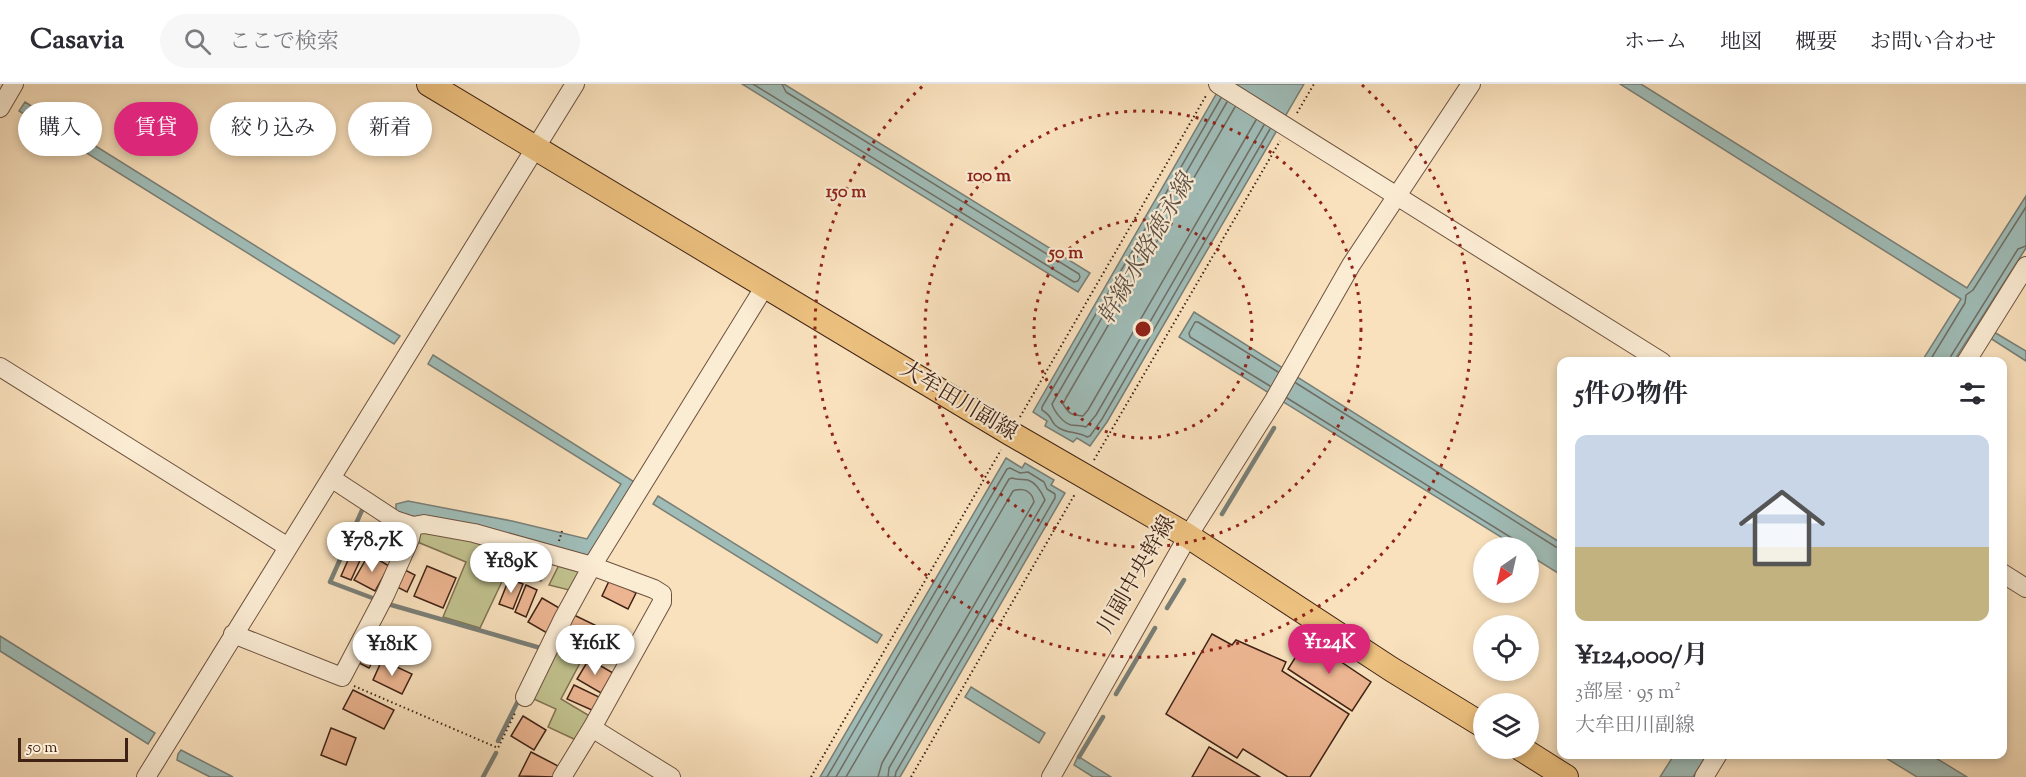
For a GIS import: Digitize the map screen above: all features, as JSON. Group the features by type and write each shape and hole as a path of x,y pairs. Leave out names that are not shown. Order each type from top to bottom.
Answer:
{"main road":[{"name":"大牟田川副線","path":"429,84 1010,433 1188,536 1391,669 1473,719"},
{"path":"1537,759 1566,777"}],"street":[{"path":"0,108 14,84"},
{"path":"146,777 575,84"},
{"path":"1397,195 1471,84"},
{"path":"1212,89 1288,127 1654,357"},
{"name":"川副中央幹線","path":"1051,777 1188,536 1274,400 1351,265 1397,195"},
{"path":"1969,357 2026,266"},
{"path":"521,703 592,566 765,286"},
{"path":"0,367 288,547"},
{"path":"331,478 395,520 413,526 424,524 474,533 592,566 662,594 662,602 562,777"},
{"path":"233,634 342,677 385,595 410,539 413,526"},
{"path":"2007,576 2026,588"},
{"path":"592,728 671,777"},
{"path":"1704,777 1715,759"}],"path":[{"path":"911,777 1314,84"},
{"path":"810,777 1212,89"},
{"path":"342,677 347,683 498,748 521,703"}],"green space":[{"path":"421,530 552,559 541,581 506,573 480,628 443,617 466,562 415,541"},
{"path":"560,563 584,570 573,591 549,585"},
{"path":"555,646 581,661 561,699 593,718 576,740 548,727 556,709 534,699"}],"water":[{"path":"742,84 784,84 1090,273 1078,292"},
{"name":"幹線水路徳永線","path":"1222,84 1304,84 1107,422 1090,446 1077,438 1073,442 1045,426 1047,421 1033,412"},
{"path":"1620,84 1641,84 1967,288 2026,196 2026,248 1957,357 1925,357 1961,299"},
{"path":"102,150 400,336 394,344 91,156 102,156"},
{"path":"1194,312 1557,540 1557,572 1539,561 1539,537 1501,537 1179,337"},
{"path":"1994,332 2026,351 2026,361 1990,338"},
{"path":"433,355 636,483 590,556 396,514 396,504 408,501 512,521 587,539 621,484 428,364"},
{"path":"1006,458 1022,468 1025,463 1054,480 1051,485 1065,493 900,777 820,777"},
{"path":"658,496 882,635 877,643 653,504"},
{"path":"0,636 155,733 148,744 0,651"},
{"path":"971,687 1045,733 1039,743 965,697"},
{"path":"181,750 233,777 210,777 177,760"},
{"path":"1078,756 1111,777 1093,777 1074,765"},
{"path":"1671,759 1704,759 1693,777 1660,777"},
{"path":"1888,759 1938,759 1967,777 1917,777"}],"building":[{"path":"352,551 362,556 351,580 341,576"},
{"path":"369,554 389,566 375,591 354,580"},
{"path":"427,566 456,578 443,608 414,596"},
{"path":"403,569 415,575 407,592 395,586"},
{"path":"509,579 523,584 513,609 499,604"},
{"path":"610,579 636,593 628,609 602,596"},
{"path":"526,585 537,590 526,617 515,612"},
{"path":"542,598 561,609 547,633 528,622"},
{"path":"574,615 599,627 589,647 564,635"},
{"path":"1212,634 1232,645 1236,640 1286,662 1282,671 1349,714 1310,777 1288,777 1243,749 1237,758 1166,714"},
{"path":"1307,639 1371,682 1352,711 1288,669"},
{"path":"368,646 378,652 369,668 359,663"},
{"path":"589,659 613,673 601,693 577,679"},
{"path":"382,660 412,674 402,694 373,680"},
{"path":"574,685 601,698 594,711 567,699"},
{"path":"353,690 394,710 384,729 343,709"},
{"path":"523,716 546,730 534,750 511,736"},
{"path":"331,728 356,738 346,765 321,755"},
{"path":"1209,747 1260,777 1192,777"},
{"path":"531,752 560,767 555,777 519,776"}],"waterway":[{"path":"1222,514 1274,428"},
{"path":"363,508 330,582 375,599"},
{"path":"1167,608 1184,580"},
{"path":"388,604 544,649"},
{"path":"1116,694 1155,628"},
{"path":"498,741 520,697"},
{"path":"1079,757 1103,717"},
{"path":"483,777 496,753"}]}
